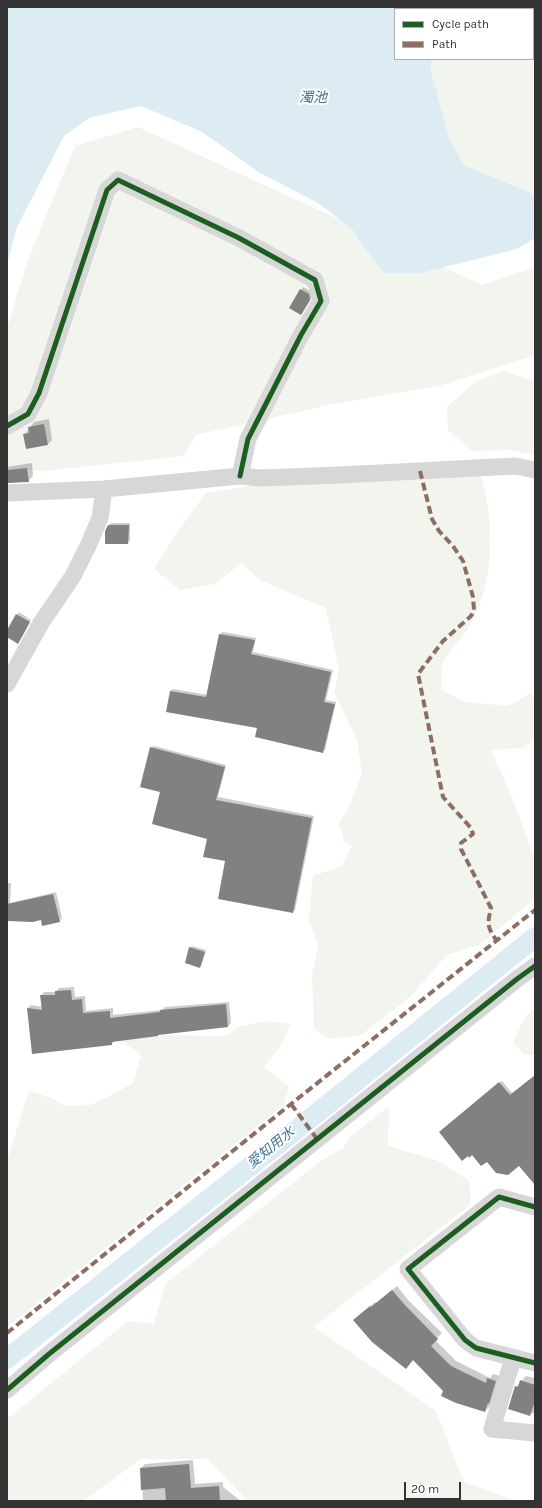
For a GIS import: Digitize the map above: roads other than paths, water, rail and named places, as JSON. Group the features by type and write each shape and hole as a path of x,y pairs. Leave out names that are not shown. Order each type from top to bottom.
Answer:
{"street":[{"path":"7,426 28,414 39,393 107,190 118,180 240,238 315,280 321,301 301,335 248,439 240,476"},
{"path":"7,493 104,490 240,476 261,478 516,466 535,470"},
{"path":"7,684 41,623 73,576 88,546 100,518 104,490"},
{"path":"7,1390 79,1330 535,966"},
{"path":"535,1206 499,1197 408,1268 465,1340 476,1348 535,1363"},
{"path":"513,1358 492,1429 535,1433"}],"water":[{"name":"濁池","path":"7,7 452,7 394,8 394,60 432,60 430,67 449,138 464,165 531,193 535,197 535,238 517,249 420,273 384,273 363,246 354,231 316,202 260,173 202,132 141,106 89,118 64,136 17,227 7,264"}],"waterway":[{"name":"愛知用水","path":"7,1359 296,1130 535,937"}]}
